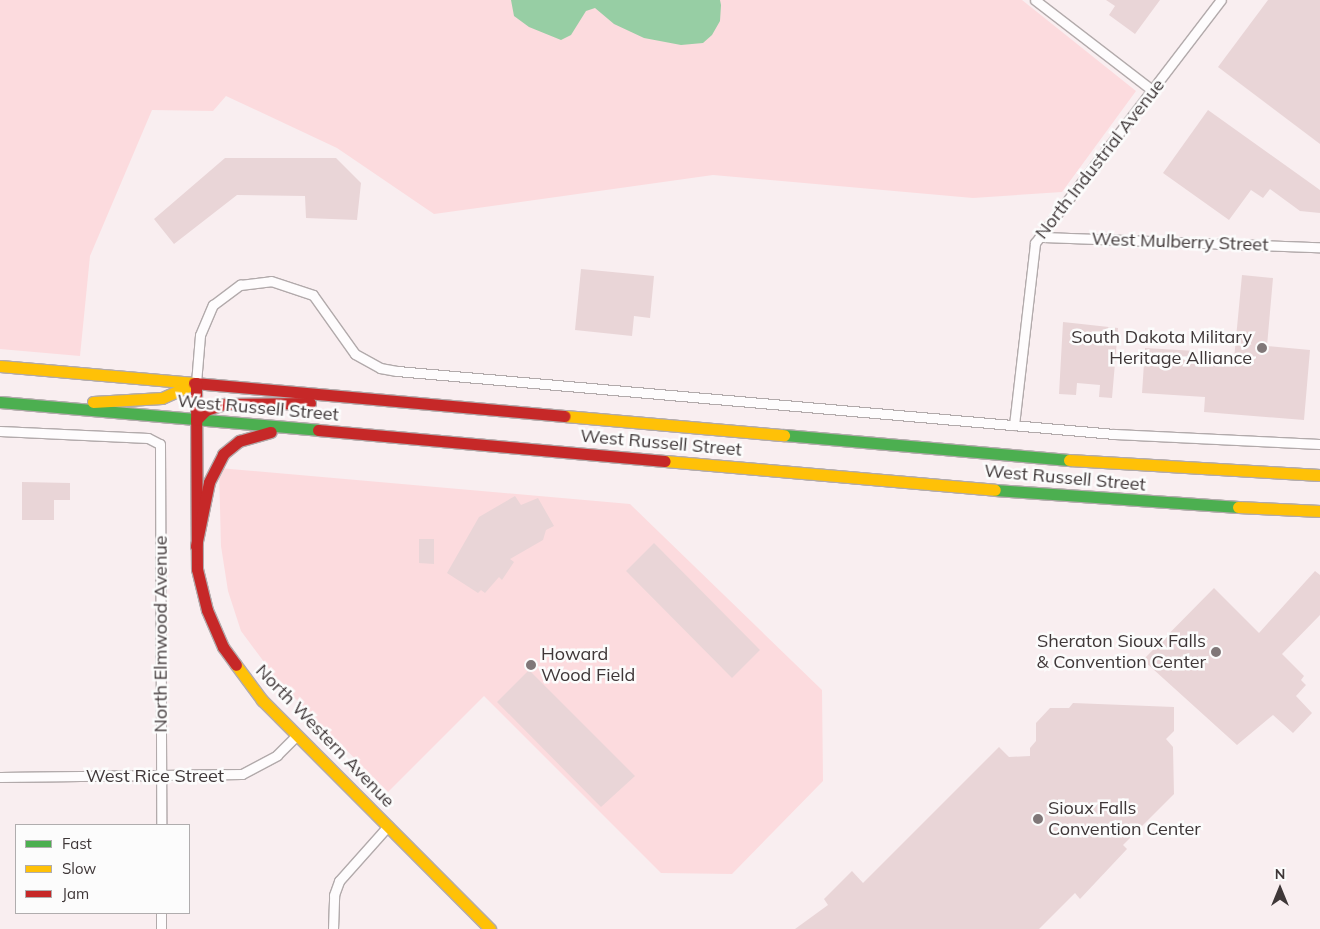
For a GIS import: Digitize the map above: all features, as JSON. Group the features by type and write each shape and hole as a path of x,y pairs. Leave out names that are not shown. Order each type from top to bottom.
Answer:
{"main road":[{"name":"West Russell Street","path":"0,366 1116,464 1320,475"},
{"path":"30,405 162,398 196,383"},
{"name":"North Western Avenue","path":"196,383 196,546 201,590 223,647 245,681 296,735 490,929"},
{"path":"196,420 206,410 225,404 388,400"},
{"name":"West Russell Street","path":"0,402 1116,501 1320,511"},
{"path":"196,546 212,472 228,447 260,433 336,432"},
{"path":"1294,510 1320,516"}],"street":[{"path":"1035,0 1153,91"},
{"name":"North Industrial Avenue","path":"1014,425 1033,253 1041,236 1221,0"},
{"name":"West Mulberry Street","path":"1041,236 1320,248"},
{"name":"West Russell Street","path":"196,383 200,335 213,305 240,285 271,281 313,294 355,354 380,368 1014,425 1320,444"},
{"name":"North Elmwood Avenue","path":"0,432 148,438 160,444 161,824"},
{"name":"West Rice Street","path":"0,777 161,776 248,772 277,755 296,735"},
{"path":"333,929 334,895 339,881 388,826"},
{"path":"161,914 161,929"}],"shaded area":[{"path":"0,0 1022,0 1136,91 1062,192 973,198 713,175 434,214 337,148 226,96 213,111 152,110 90,256 80,356 0,349"},
{"path":"511,0 720,0 721,5 720,21 712,35 703,43 681,45 644,38 614,24 595,8 586,11 571,35 561,40 529,27 514,16"},
{"name":"Howard Wood Field","path":"219,468 630,504 822,690 823,781 732,874 661,873 484,696 388,792 279,682 241,631 228,591 221,546"}],"building":[{"path":"1106,0 1160,0 1135,34 1109,15 1115,6"},
{"path":"1268,0 1320,0 1320,144 1218,67"},
{"path":"1208,110 1320,190 1320,213 1300,211 1270,189 1263,198 1251,190 1229,220 1163,173"},
{"path":"225,158 336,158 361,183 357,220 306,218 305,196 237,195 174,244 154,219"},
{"path":"581,269 654,276 650,318 634,316 632,336 575,330"},
{"name":"South Dakota Military Heritage Alliance","path":"1242,275 1273,278 1267,346 1310,350 1304,420 1204,412 1205,397 1142,393 1145,348 1196,351 1196,356 1234,359"},
{"path":"1063,322 1118,328 1112,398 1099,397 1100,385 1077,383 1076,395 1059,394"},
{"path":"22,482 70,483 70,500 54,500 54,520 22,520"},
{"path":"515,496 521,505 538,498 554,526 546,530 543,540 510,559 514,562 502,580 499,577 485,593 481,590 478,593 447,573 479,517"},
{"path":"419,539 434,539 434,564 419,563"},
{"path":"654,543 760,650 732,678 626,571"},
{"name":"Sheraton Sioux Falls & Convention Center","path":"1315,571 1320,575 1320,615 1282,654 1304,676 1301,680 1306,685 1296,696 1312,713 1293,733 1273,715 1237,745 1143,660 1214,588 1259,633"},
{"path":"529,670 635,776 601,807 497,702"},
{"name":"Sioux Falls Convention Center","path":"1073,703 1174,707 1174,731 1166,739 1173,747 1174,794 1123,845 1127,849 1080,899 1075,893 1039,929 795,929 828,905 824,899 852,871 863,883 999,747 1009,757 1030,756 1030,748 1036,741 1036,723 1050,708 1069,708"}],"traffic: fast":[{"path":"0,402 318,430"},
{"path":"784,435 1069,460"},
{"path":"995,490 1238,507"}],"traffic: slow":[{"path":"0,366 194,383"},
{"path":"93,402 162,398 196,383"},
{"path":"565,416 784,435"},
{"path":"1069,460 1320,475"},
{"path":"665,461 995,490"},
{"path":"1238,507 1320,511"},
{"path":"236,665 262,700 490,929"}],"traffic: jam":[{"path":"194,383 565,416"},
{"path":"196,383 197,569 207,610 223,647 236,665"},
{"path":"196,420 206,410 225,404 310,403"},
{"path":"318,430 665,461"},
{"path":"196,546 209,482 223,454 239,441 271,432"}],"place":[{"name":"South Dakota Military Heritage Alliance","path":"1262,348"},
{"name":"Sheraton Sioux Falls & Convention Center","path":"1216,652"},
{"name":"Howard Wood Field","path":"531,665"},
{"name":"Sioux Falls Convention Center","path":"1038,819"}]}
